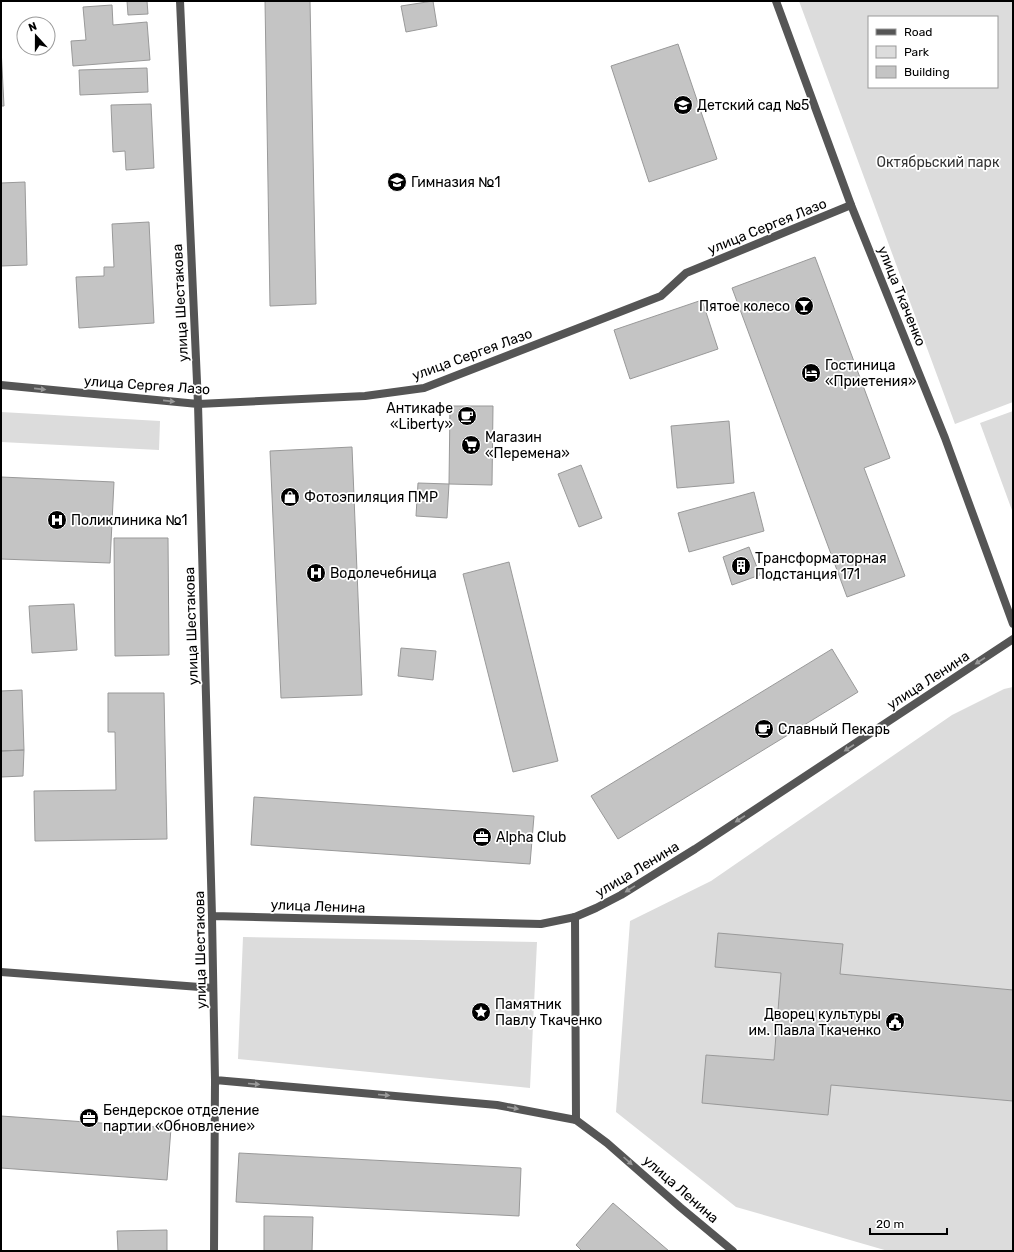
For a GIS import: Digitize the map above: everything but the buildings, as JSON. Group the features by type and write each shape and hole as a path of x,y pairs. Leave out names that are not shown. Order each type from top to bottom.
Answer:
{"street":[{"name":"улица Шестакова","path":"180,1 198,404 212,916 215,1080 214,1251"},
{"name":"улица Ткаченко","path":"776,1 851,205 945,438 1013,624"},
{"name":"улица Сергея Лазо","path":"1,385 198,404 365,396 424,388 661,296 686,273 851,205"},
{"name":"улица Ленина","path":"212,916 541,924 575,917 621,895 695,849 1013,639"},
{"path":"575,917 576,1120"},
{"path":"1,972 213,988"},
{"name":"улица Ленина","path":"215,1080 497,1105 576,1120 607,1142 680,1207 733,1251"}],"green space":[{"name":"Октябрьский парк","path":"799,1 1013,1 1013,402 955,424"},
{"path":"1013,411 1013,513 980,423"},
{"path":"1,412 160,421 159,450 1,442"},
{"path":"1013,687 1013,1251 888,1251 736,1207 616,1112 630,921 711,881 952,715 1004,689"},
{"path":"243,937 537,942 530,1088 238,1059"}],"place":[{"name":"Детский сад №5","path":"683,105"},
{"name":"Гимназия №1","path":"397,182"},
{"name":"Пятое колесо","path":"804,306"},
{"name":"Гостиница «Приетения»","path":"811,373"},
{"name":"Антикафе «Liberty»","path":"467,416"},
{"name":"Магазин «Перемена»","path":"471,445"},
{"name":"Фотоэпиляция ПМР","path":"290,497"},
{"name":"Поликлиника №1","path":"57,520"},
{"name":"Трансформаторная Подстанция 171","path":"741,566"},
{"name":"Водолечебница","path":"316,573"},
{"name":"Славный Пекарь","path":"764,729"},
{"name":"Alpha Club","path":"482,837"},
{"name":"Памятник Павлу Ткаченко","path":"481,1012"},
{"name":"Дворец культуры им. Павла Ткаченко","path":"895,1022"},
{"name":"Бендерское отделение партии «Обновление»","path":"89,1118"}]}
